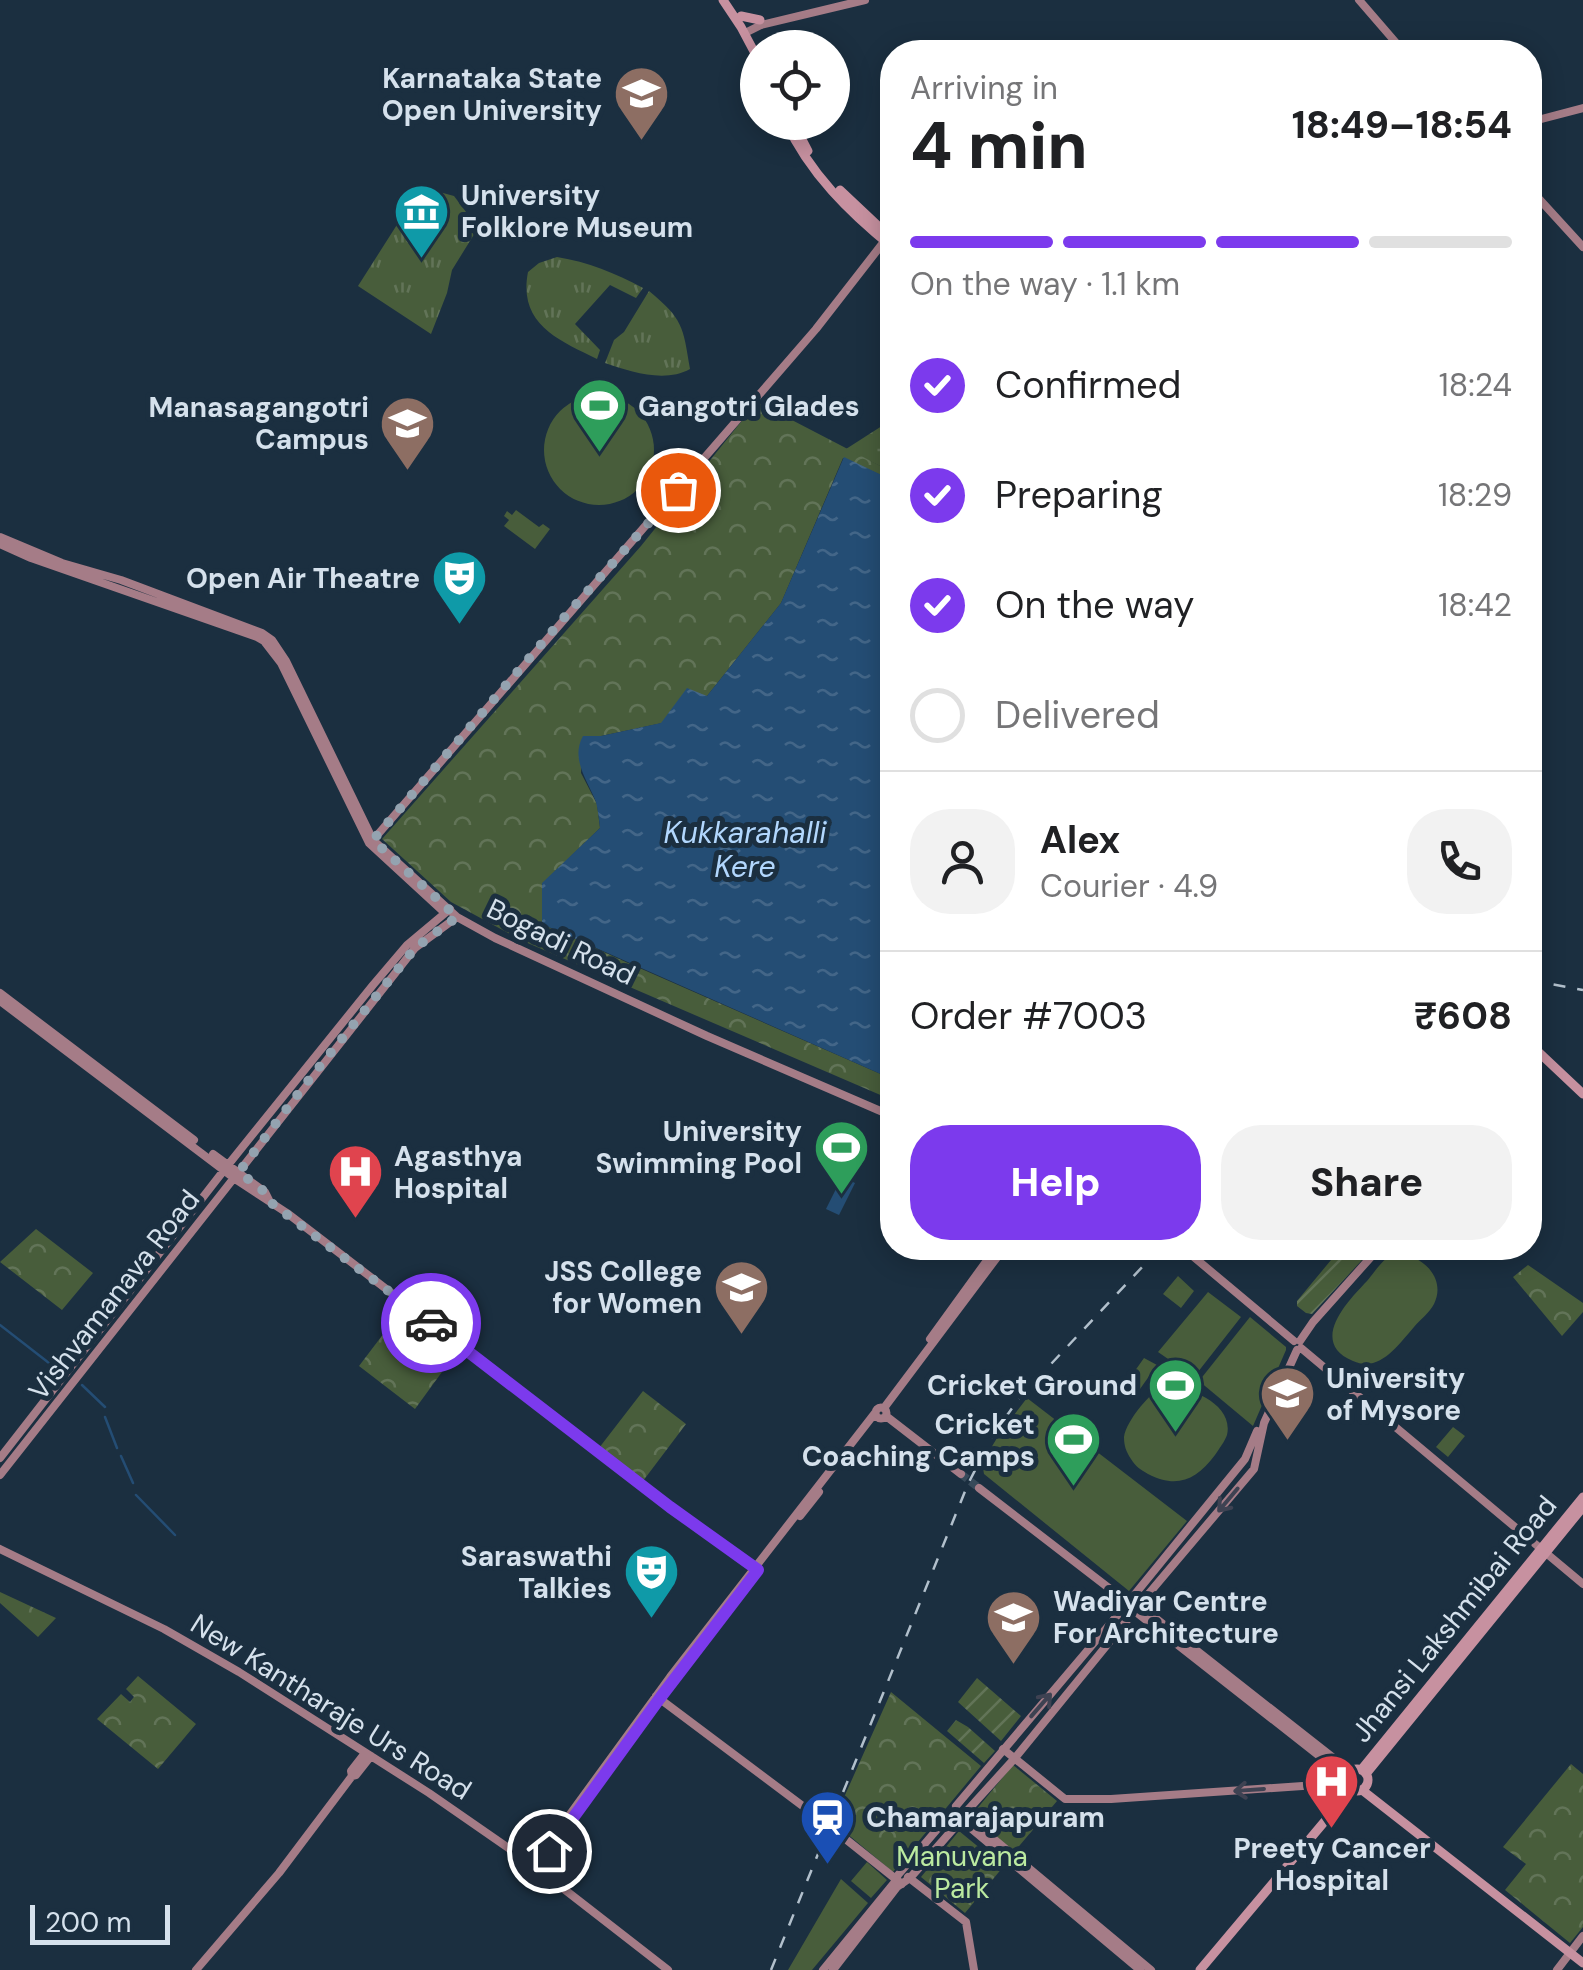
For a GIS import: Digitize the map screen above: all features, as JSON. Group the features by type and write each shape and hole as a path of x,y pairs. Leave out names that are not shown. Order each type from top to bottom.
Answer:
{"main road":[{"path":"726,0 746,28"},
{"path":"746,28 844,0"},
{"path":"746,28 865,0"},
{"path":"1359,0 1394,40"},
{"path":"1542,119 1583,108"},
{"path":"798,140 808,162 851,210 880,232"},
{"path":"1542,202 1582,244"},
{"path":"373,840 880,252"},
{"name":"Bogadi Road","path":"0,541 31,558 145,597 165,600"},
{"name":"Bogadi Road","path":"0,541 120,580 272,640 286,660 373,840 451,915 708,1036 880,1111"},
{"path":"165,600 264,641 281,663 369,843 451,915"},
{"name":"Vishvamanava Road","path":"0,1458 227,1167 407,945 451,915"},
{"name":"Vishvamanava Road","path":"0,1474 415,948 451,915"},
{"path":"0,993 756,1569"},
{"path":"0,1001 227,1167"},
{"path":"1542,1058 1583,1096"},
{"path":"535,1866 658,1697 880,1412 989,1260"},
{"path":"986,1266 992,1260"},
{"path":"1197,1260 1583,1584"},
{"path":"833,1970 902,1878 964,1816 1014,1758 1246,1459 1264,1410 1297,1345 1312,1322 1368,1260"},
{"path":"880,1412 961,1474"},
{"path":"979,1488 1583,1961"},
{"name":"Jhansi Lakshmibai Road","path":"1543,1551 1583,1497"},
{"name":"Jhansi Lakshmibai Road","path":"1200,1970 1353,1778 1583,1507"},
{"name":"New Kantharaje Urs Road","path":"0,1549 164,1629 239,1672 535,1866 668,1970"},
{"path":"823,1970 902,1878 1003,1749 1133,1606"},
{"path":"658,1697 828,1825 966,1922 974,1970"},
{"path":"1003,1749 1065,1800 1353,1778 1368,1780 1364,1788"},
{"path":"196,1970 278,1873 356,1775 368,1754"},
{"path":"954,1809 954,1818 964,1816"},
{"path":"964,1816 1140,1970"},
{"path":"964,1816 1150,1970"},
{"path":"1557,1970 1583,1936"}],"green space":[{"path":"421,187 454,196 478,228 452,270 431,334 358,286"},
{"path":"557,257 601,269 643,288 636,298 610,285 575,324 600,350 597,359 555,337 529,305 528,272"},
{"path":"649,291 680,324 690,369 659,376 605,363 614,340 624,332"},
{"name":"Gangotri Glades","path":"599,395 620,399 638,411 650,429 654,450 650,471 638,489 620,501 599,505 578,501 560,489 548,471 544,450 548,429 560,411 578,399"},
{"path":"757,402 880,466 880,475 843,458 781,603 707,696 662,723 583,737 581,773 597,804 600,828 543,883 542,924 880,1074 880,1095 523,941 451,902 382,839 641,546"},
{"path":"880,427 880,466 846,449"},
{"path":"516,510 539,527 543,524 550,529 535,549 504,526 509,520 504,516 507,511 512,515"},
{"path":"36,1229 93,1273 62,1310 0,1262"},
{"path":"1331,1260 1362,1260 1312,1314 1297,1306"},
{"path":"1418,1260 1435,1278 1437,1295 1427,1313 1395,1349 1380,1360 1363,1364 1340,1353 1333,1333 1342,1310 1382,1263"},
{"path":"1528,1265 1583,1303 1583,1312 1562,1336 1513,1277"},
{"path":"1178,1276 1194,1291 1181,1308 1163,1294"},
{"path":"1208,1292 1241,1317 1194,1377 1158,1352"},
{"path":"403,1308 458,1350 415,1409 359,1366"},
{"path":"1250,1317 1286,1347 1253,1426 1199,1381"},
{"path":"1144,1358 1157,1365 1140,1389 1127,1382"},
{"name":"Cricket Ground","path":"1167,1385 1209,1400 1227,1424 1226,1437 1215,1455 1185,1480 1168,1481 1148,1474 1131,1459 1124,1443 1135,1415 1147,1399"},
{"path":"643,1391 686,1424 643,1481 599,1448"},
{"name":"Cricket Coaching Camps","path":"1027,1398 1187,1521 1129,1591 984,1474 982,1463"},
{"path":"1453,1427 1465,1436 1448,1457 1436,1447"},
{"path":"0,1592 56,1618 38,1637 0,1603"},
{"path":"138,1676 196,1724 158,1769 97,1719 121,1694 130,1702 134,1697 126,1689"},
{"path":"977,1678 1021,1716 1001,1741 958,1702"},
{"path":"891,1692 981,1766 893,1872 833,1822"},
{"path":"956,1720 995,1751 984,1763 947,1731"},
{"path":"1571,1764 1583,1774 1583,1927 1570,1943 1505,1890 1526,1864 1503,1847"},
{"name":"Manuvana Park","path":"1013,1765 1057,1801 1014,1852 971,1816"},
{"name":"Manuvana Park","path":"959,1831 1003,1867 965,1913 921,1877"},
{"path":"867,1862 887,1880 871,1898 851,1881"},
{"path":"841,1879 868,1903 812,1970 788,1970"}],"water":[{"name":"Kukkarahalli Kere","path":"844,457 880,474 880,1074 542,924 542,883 600,828 596,802 579,761 583,736 661,723 687,688 707,696 781,603"},
{"name":"University Swimming Pool","path":"842,1177 855,1183 839,1215 826,1209"}],"waterway":[{"path":"0,1325 58,1370"},
{"path":"82,1385 105,1407"},
{"path":"105,1417 117,1448"},
{"path":"121,1456 133,1483"},
{"path":"136,1495 175,1535"}],"tunnel":[{"path":"961,1474 979,1488"}],"railway":[{"path":"1542,982 1583,990"},
{"path":"771,1970 968,1484 993,1435 1020,1397 1149,1260"}],"way so far":[{"path":"431,1323 270,1202 265,1192 239,1172 415,948 457,917 373,840 678,490"}],"place":[{"name":"Karnataka State Open University","path":"641,143"},
{"name":"University Folklore Museum","path":"422,260"},
{"name":"Gangotri Glades","path":"599,455"},
{"name":"Manasagangotri Campus","path":"408,472"},
{"name":"Open Air Theatre","path":"459,627"},
{"name":"University Swimming Pool","path":"841,1196"},
{"name":"Agasthya Hospital","path":"355,1221"},
{"name":"JSS College for Women","path":"741,1336"},
{"name":"Cricket Ground","path":"1176,1434"},
{"name":"University of Mysore","path":"1287,1443"},
{"name":"Cricket Coaching Camps","path":"1074,1489"},
{"name":"Saraswathi Talkies","path":"651,1621"},
{"name":"Wadiyar Centre For Architecture","path":"1014,1666"},
{"name":"Preety Cancer Hospital","path":"1332,1831"},
{"name":"Chamarajapuram","path":"827,1866"}],"route":[{"path":"431,1323 758,1570 549,1851"}]}
